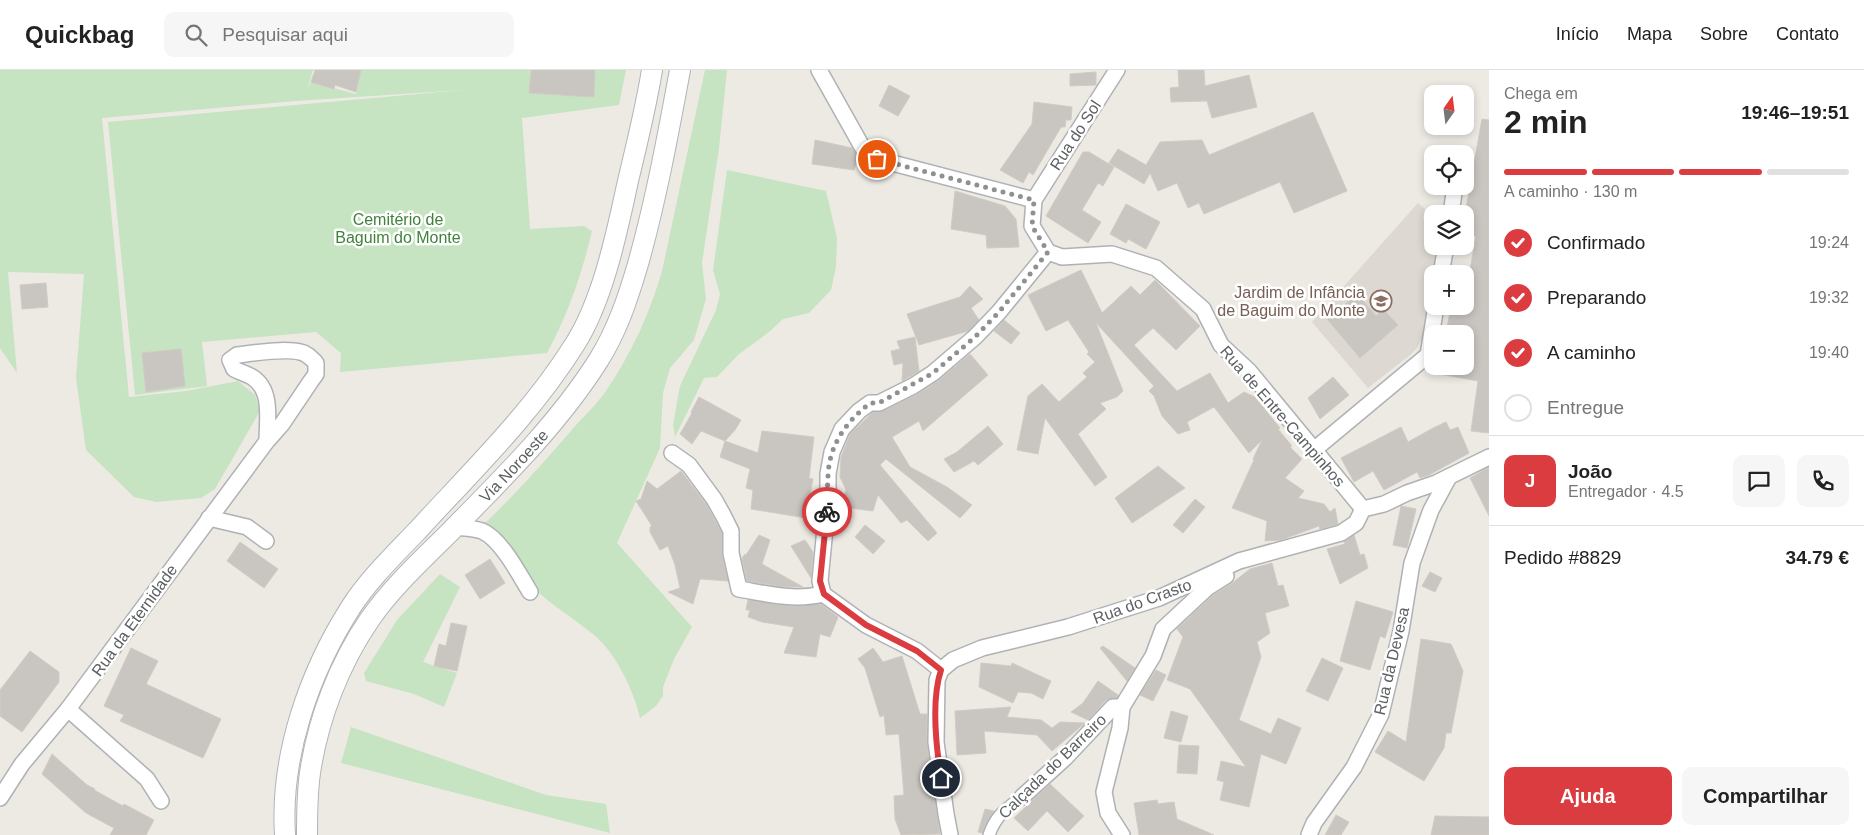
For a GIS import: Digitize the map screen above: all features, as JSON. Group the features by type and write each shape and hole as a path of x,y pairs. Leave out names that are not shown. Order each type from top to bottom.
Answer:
{"main road":[{"name":"Via Noroeste","path":"285,835 284,820 287,780 295,738 305,703 332,639 351,607 382,568 470,475 510,429 552,380 577,341 606,269 620,219 652,70"},
{"name":"Via Noroeste","path":"308,835 307,805 310,774 323,718 337,679 355,642 371,617 401,583 509,471 558,415 598,362 610,341 630,293 649,226 680,70"}],"street":[{"path":"819,70 865,152 877,159 1034,200 1032,226 1048,252 999,312 933,373 879,403 870,403 842,429 832,452 828,474 828,498 820,581 824,594 866,625 917,651 941,670 937,680 936,742 950,835"},
{"name":"Rua do Sol","path":"1034,200 1117,70"},
{"name":"Rua de Entre-Campinhos","path":"1048,252 1062,257 1112,254 1156,268 1203,309 1221,346 1249,371 1315,449 1363,510"},
{"path":"1315,449 1428,355 1435,315"},
{"name":"Rua da Eternidade","path":"0,798 22,764 68,709 209,518 282,424 316,374 316,363 308,355 301,352 237,355 230,360 234,369 254,378 263,389 267,403 267,441"},
{"path":"672,453 689,464 714,499 731,531 731,553 739,589 781,597 811,597 824,594"},
{"path":"1363,510 1384,504 1449,477 1489,457"},
{"name":"Rua da Devesa","path":"1310,835 1314,823 1354,767 1381,714 1401,631 1412,563 1431,510 1449,477"},
{"name":"Rua do Crasto","path":"941,670 953,660 982,648 1068,627 1159,598 1239,562 1341,533 1356,523 1363,510"},
{"path":"209,518 247,528 266,542"},
{"path":"455,527 481,531 491,537 512,563 530,592"},
{"path":"1122,835 1108,813 1104,792 1120,728 1122,707 1153,656 1163,629 1208,588 1233,571 1239,562"},
{"name":"Calçada do Barreiro","path":"989,835 994,822 1003,811 1022,797 1065,758 1113,707 1122,707"},
{"path":"68,709 147,779 161,801"}],"shaded area":[{"name":"Jardim de Infância de Baguim do Monte","path":"1418,203 1424,208 1424,255 1438,255 1437,265 1424,265 1424,315 1427,315 1423,336 1417,348 1368,388 1312,322"}],"green space":[{"name":"Cemitério de Baguim do Monte","path":"0,70 313,70 308,87 311,82 356,94 361,70 530,70 530,93 594,97 595,70 626,70 619,105 522,118 530,229 584,226 592,231 574,294 547,353 340,372 341,353 316,332 202,342 207,386 135,395 108,122 462,90 296,101 102,118 129,397 186,391 238,381 255,395 260,411 215,489 201,498 156,502 134,497 86,450 76,378 84,274 8,272 17,373 0,348"},
{"path":"705,70 727,70 719,148 702,263 706,299 694,340 670,368 663,393 660,448 617,543 692,627 674,659 663,687 663,696 656,706 640,718 629,685 610,652 594,635 548,601 534,588 482,526 528,480 602,396 624,363 639,333 662,271"},
{"path":"727,170 826,191 837,238 836,267 831,290 809,313 783,319 739,354 717,377 704,378 675,437 673,425 680,386 716,310 720,294 713,270"},
{"path":"440,574 460,587 423,662 457,673 444,707 414,694 366,681 364,673 397,620"},
{"path":"351,727 546,795 606,804 610,833 341,763"}],"building":[{"path":"315,70 361,70 356,92 335,85 334,89 311,82"},
{"path":"531,70 595,70 594,97 529,93"},
{"path":"1178,70 1204,70 1205,86 1249,75 1257,107 1212,118 1207,101 1171,102 1170,88 1179,87"},
{"path":"1096,72 1096,85 1070,86 1070,74"},
{"path":"889,85 910,96 898,116 879,106"},
{"path":"1034,102 1072,107 1071,120 1066,120 1065,127 1061,127 1033,175 1029,172 1023,183 1000,170 1032,124"},
{"path":"1313,112 1347,191 1294,213 1280,182 1204,214 1199,203 1188,208 1177,183 1158,191 1150,173 1144,184 1109,163 1118,149 1146,165 1160,142 1202,140 1209,155"},
{"path":"1482,119 1489,120 1489,433 1471,431 1478,381 1445,375 1474,375 1474,325 1448,325 1449,315 1474,315 1474,265 1471,265 1476,236 1474,236 1474,205 1467,205 1468,195 1474,195 1474,164"},
{"path":"815,140 852,148 858,157 854,170 812,164"},
{"path":"1083,152 1089,152 1114,167 1103,186 1098,183 1082,210 1101,222 1088,243 1046,216"},
{"path":"955,191 1005,206 1016,219 1019,247 987,248 986,235 951,229"},
{"path":"1126,204 1160,222 1146,249 1128,239 1126,243 1110,234"},
{"path":"1081,270 1102,313 1131,286 1140,295 1155,280 1200,326 1176,350 1153,328 1134,345 1177,391 1210,373 1228,403 1244,392 1255,397 1280,428 1278,429 1292,446 1290,447 1302,459 1285,478 1304,491 1298,498 1324,504 1330,512 1335,508 1338,524 1320,529 1319,526 1281,540 1265,541 1267,521 1232,508 1262,440 1249,453 1214,407 1187,422 1190,430 1178,434 1162,416 1154,396 1149,391 1154,386 1096,323 1123,391 1117,397 1100,403 1106,409 1078,434 1107,477 1095,486 1045,418 1038,454 1017,450 1028,396 1042,384 1059,402 1087,377 1083,373 1095,362 1087,354 1089,352 1068,320 1046,331 1028,295"},
{"path":"46,283 48,307 22,309 20,285"},
{"path":"970,286 983,299 971,308 979,320 968,331 919,345 907,314 960,297"},
{"path":"1357,294 1376,316 1384,310 1398,325 1360,358 1327,319"},
{"path":"1004,320 1020,333 1011,344 994,331"},
{"path":"915,337 919,371 902,381 903,363 894,365 891,351 900,349 897,341"},
{"path":"181,349 185,386 146,392 142,353"},
{"path":"970,354 988,375 923,431 919,421 892,437 910,467 947,487 972,505 960,518 886,459 880,465 937,533 928,541 907,520 901,523 878,495 873,511 842,507 846,490 840,477 841,457 850,434 873,412 883,411 918,394 939,380"},
{"path":"1333,377 1349,395 1320,419 1308,398"},
{"path":"699,397 741,420 725,441 701,431 692,444 680,434"},
{"path":"1446,422 1450,430 1458,427 1469,453 1429,475 1420,478 1417,472 1384,490 1373,471 1354,482 1341,458 1401,427 1408,442"},
{"path":"988,426 1003,444 978,465 974,461 954,472 944,459 957,452"},
{"path":"762,431 814,437 809,478 813,479 806,518 751,509 753,490 746,488 750,469 720,457 725,441 758,453"},
{"path":"1158,466 1185,488 1132,523 1115,498"},
{"path":"1489,467 1489,516 1470,478"},
{"path":"681,471 706,504 722,533 722,555 728,581 700,579 693,604 668,592 680,588 675,565 668,546 660,550 650,532 650,527 652,526 636,501 641,499 647,481 657,489"},
{"path":"1195,499 1205,507 1183,533 1173,525"},
{"path":"1401,506 1416,509 1407,548 1393,545"},
{"path":"865,525 885,541 873,554 855,537"},
{"path":"759,535 770,540 762,564 803,587 782,587 747,581 742,558"},
{"path":"1354,535 1360,555 1364,554 1368,568 1340,584 1327,549 1345,544 1344,542"},
{"path":"805,540 813,552 811,578 791,546"},
{"path":"240,542 278,569 264,588 227,561"},
{"path":"490,559 505,583 480,599 465,575"},
{"path":"1272,563 1278,586 1283,585 1289,606 1265,613 1270,633 1257,642 1261,657 1239,720 1271,734 1278,718 1301,728 1286,764 1261,754 1249,807 1220,800 1224,782 1217,780 1221,761 1246,767 1190,689 1167,680 1183,637 1177,629 1212,596 1250,569"},
{"path":"1430,572 1442,578 1435,592 1422,586"},
{"path":"748,600 791,606 821,604 838,617 830,637 820,634 816,657 784,653 794,627 762,622 748,617 750,610 746,610"},
{"path":"1356,601 1393,612 1385,638 1380,636 1370,670 1340,661"},
{"path":"451,623 467,626 457,671 434,666 439,644 446,646"},
{"path":"1421,639 1451,644 1463,671 1451,733 1446,733 1444,748 1424,781 1375,752 1388,731 1406,742"},
{"path":"1103,646 1135,668 1127,681 1100,648"},
{"path":"131,648 158,661 146,684 221,719 203,758 120,721 124,715 104,706"},
{"path":"873,648 883,662 902,656 920,714 927,714 927,743 940,834 901,835 895,819 894,796 904,795 899,734 886,735 884,715 880,717 865,668 858,659"},
{"path":"30,651 59,672 59,682 22,732 0,716 0,690"},
{"path":"1322,658 1343,668 1328,701 1306,691"},
{"path":"981,663 1011,666 1012,663 1051,681 1043,699 1031,693 1018,692 1013,703 979,687"},
{"path":"1156,670 1166,675 1153,701 1140,695"},
{"path":"1098,681 1118,695 1117,698 1106,700 1088,720 1071,712 1083,703"},
{"path":"1011,707 1007,717 1041,720 1052,728 1060,722 1085,723 1052,751 1037,735 984,731 986,753 957,755 955,711"},
{"path":"1171,711 1188,716 1181,742 1164,738"},
{"path":"1179,745 1199,746 1197,774 1177,773"},
{"path":"52,754 94,790 154,820 146,835 110,835 114,828 86,813 42,774"},
{"path":"1050,784 1084,816 1068,832 1047,811 1028,831 1014,818"},
{"path":"1157,800 1158,804 1174,802 1177,819 1214,835 1139,835 1134,803"},
{"path":"985,809 994,811 982,833 978,832"},
{"path":"1336,815 1349,822 1341,835 1325,835"},
{"path":"1435,816 1489,817 1489,835 1431,835"}],"way so far":[{"path":"827,512 828,474 832,452 842,429 870,403 879,403 913,386 933,373 954,353 975,337 999,312 1048,252 1032,226 1034,200 877,159"}],"place":[{"name":"Jardim de Infância de Baguim do Monte","path":"1381,301"}],"route":[{"path":"827,512 820,581 824,594 866,625 917,651 941,670 937,680 936,742 941,778"}]}
